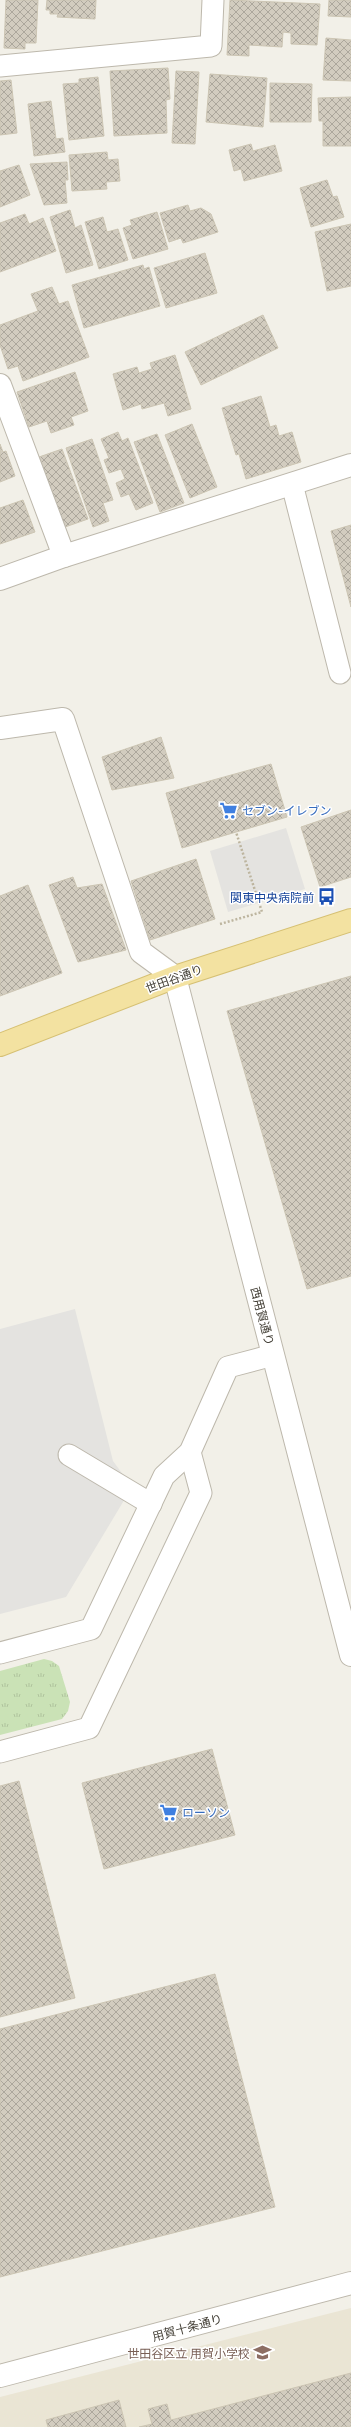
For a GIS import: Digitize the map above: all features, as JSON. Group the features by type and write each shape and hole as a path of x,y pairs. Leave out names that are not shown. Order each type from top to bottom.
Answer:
{"main road":[{"name":"世田谷通り","path":"0,1045 175,977 351,920"}],"street":[{"path":"0,385 64,556"},
{"path":"0,579 64,556 351,465"},
{"path":"0,728 63,719 141,952 175,977"},
{"name":"西用賀通り","path":"175,977 351,1655"},
{"name":"用賀十条通り","path":"0,2376 351,2283"}],"lane":[{"path":"0,66 211,46 213,0"},
{"path":"292,484 340,673"},
{"path":"0,1653 91,1629 164,1476 190,1452 228,1367 273,1355"},
{"path":"0,1752 89,1728 201,1493 190,1452"},
{"path":"69,1455 151,1504"}],"path":[{"path":"220,924 262,912 236,832"}],"shaded area":[{"path":"286,828 305,889 228,912 210,851"},
{"path":"75,1309 113,1461 132,1487 66,1597 0,1614 0,1329"},
{"name":"世田谷区立 用賀小学校","path":"351,2308 351,2427 0,2427 0,2397"}],"green space":[{"path":"44,1659 52,1661 59,1666 70,1702 68,1711 62,1719 0,1735 0,1671"}],"building":[{"path":"6,0 38,0 36,43 25,43 25,49 4,48"},
{"path":"47,0 96,0 95,19 57,17 58,14 50,14 50,10 46,10"},
{"path":"230,0 320,4 317,45 291,44 291,33 283,32 282,47 249,45 249,56 227,55"},
{"path":"329,0 351,0 351,17 328,16"},
{"path":"326,38 351,40 351,81 323,80"},
{"path":"168,68 170,99 166,100 167,133 114,136 110,71"},
{"path":"176,71 199,72 195,144 172,143"},
{"path":"210,74 267,78 263,127 206,122"},
{"path":"98,77 104,136 69,140 63,84 79,83 79,79"},
{"path":"11,80 17,133 0,135 0,81"},
{"path":"270,83 312,84 311,122 270,122"},
{"path":"351,97 351,146 323,146 323,121 319,121 318,98"},
{"path":"51,101 56,139 63,138 65,152 34,156 28,104"},
{"path":"251,144 253,151 275,145 282,171 244,181 241,169 234,171 229,150"},
{"path":"107,152 108,160 118,159 120,181 106,182 107,189 72,191 69,155"},
{"path":"67,162 68,180 65,180 67,203 44,205 30,164"},
{"path":"19,165 30,195 0,207 0,171"},
{"path":"327,180 333,197 337,196 344,217 311,227 300,188"},
{"path":"188,205 190,211 201,208 211,214 218,232 183,243 181,238 169,242 160,213"},
{"path":"70,210 75,228 81,225 93,265 66,273 50,217"},
{"path":"157,212 168,249 133,259 123,228 132,225 130,220"},
{"path":"25,214 29,224 43,218 56,251 0,272 0,223"},
{"path":"103,217 107,232 118,229 128,260 99,269 85,222"},
{"path":"351,224 351,286 327,291 315,232"},
{"path":"205,253 217,293 166,308 154,268"},
{"path":"143,265 144,269 149,267 160,306 84,328 72,285"},
{"path":"52,287 59,304 68,301 89,357 23,381 18,366 8,369 0,345 0,325 38,311 31,294"},
{"path":"263,315 278,348 201,385 185,352"},
{"path":"175,355 191,409 168,416 164,403 142,409 141,404 123,410 113,374 137,367 139,373 152,369 150,363"},
{"path":"75,372 88,411 71,417 74,425 51,433 47,421 29,427 17,392"},
{"path":"261,396 270,427 276,425 279,436 292,432 301,462 246,479 239,454 236,455 222,408"},
{"path":"192,424 217,487 190,498 165,435"},
{"path":"118,432 122,441 128,438 153,503 136,510 129,494 121,497 116,483 125,479 121,469 109,473 104,460 109,458 101,439"},
{"path":"157,434 184,503 160,512 134,442"},
{"path":"92,439 113,500 103,503 109,521 93,527 66,448"},
{"path":"0,444 3,452 6,451 15,476 0,482"},
{"path":"62,449 88,519 65,527 39,457"},
{"path":"23,500 35,532 0,544 0,508"},
{"path":"351,525 351,607 331,531"},
{"path":"161,737 174,778 112,790 102,757"},
{"path":"271,764 287,817 182,848 166,793"},
{"path":"351,810 351,877 320,887 301,827"},
{"path":"196,859 215,919 150,940 131,881"},
{"path":"73,877 77,888 102,884 126,950 78,962 49,885"},
{"path":"28,885 62,973 0,996 0,896"},
{"path":"351,976 351,1276 307,1289 227,1011"},
{"path":"212,1749 235,1835 104,1869 82,1783"},
{"path":"19,1781 75,1998 0,2017 0,1786"},
{"path":"215,1974 275,2207 0,2277 0,2029"},
{"path":"351,2373 351,2426 348,2427 139,2427 152,2424 148,2409 167,2404 171,2420"},
{"path":"119,2400 126,2427 48,2427 46,2420"}],"place":[{"name":"セブン-イレブン","path":"229,810"},
{"name":"関東中央病院前","path":"327,897"},
{"name":"ローソン","path":"169,1812"},
{"name":"世田谷区立 用賀小学校","path":"263,2353"}]}
